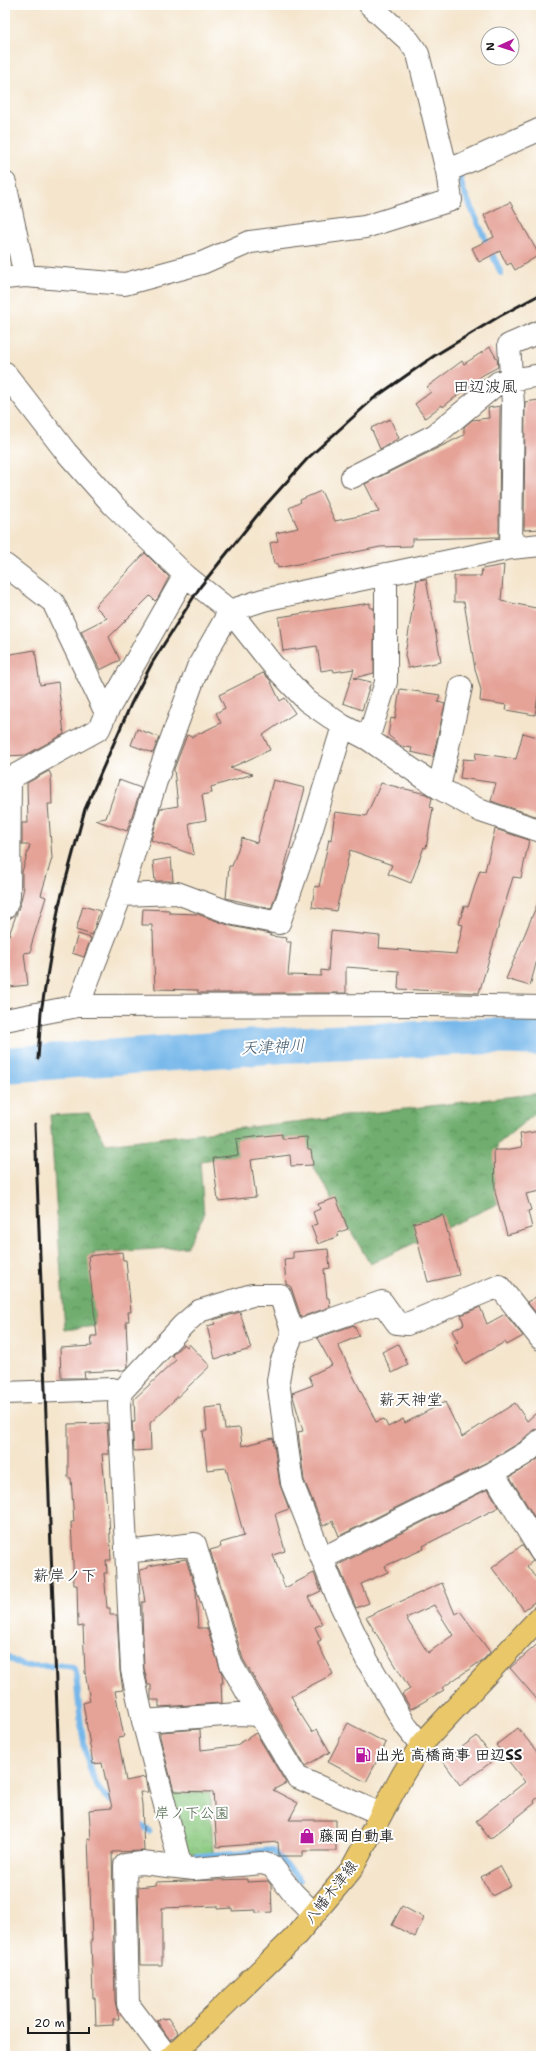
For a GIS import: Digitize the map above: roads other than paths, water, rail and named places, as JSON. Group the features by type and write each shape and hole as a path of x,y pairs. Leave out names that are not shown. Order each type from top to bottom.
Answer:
{"main road":[{"name":"八幡木津線","path":"172,2056 294,1938 351,1870 421,1745 541,1616"}],"street":[{"path":"5,183 15,277 125,284 202,263 250,242 365,227 451,200 455,168 418,54 409,41 370,5"},
{"path":"455,168 541,129"},
{"path":"511,548 513,404 509,345 541,331"},
{"path":"5,373 66,452 113,505 185,575 230,610 272,664 307,701 439,788 481,811 541,831"},
{"path":"352,477 435,435 499,382 541,375"},
{"path":"78,1006 121,895 156,781 198,667 230,610 263,600 386,574 511,548 541,545"},
{"path":"5,565 53,602 106,713"},
{"path":"368,740 386,682 386,574"},
{"path":"5,908 9,897 7,780 99,729 106,713 185,575"},
{"path":"439,788 461,687"},
{"path":"121,895 177,893 234,914 279,923 310,835 343,726"},
{"path":"6,1016 78,1006 432,1005 541,1007"},
{"path":"293,1333 382,1302 397,1323 407,1324 499,1286 541,1338"},
{"path":"181,1867 143,1721 132,1670 119,1404 121,1392 183,1325 199,1311 252,1295 280,1295 293,1333 281,1363 278,1381 287,1457 292,1483 340,1601 367,1660 406,1726 421,1745"},
{"path":"5,1393 112,1389 121,1392"},
{"path":"323,1558 487,1476 526,1453 541,1440"},
{"path":"487,1476 541,1552"},
{"path":"126,1552 195,1544 232,1664 297,1777 381,1814"},
{"path":"143,1721 238,1714 260,1715"},
{"path":"167,2056 128,2004 125,1865 142,1864 194,1869 262,1863 272,1866 293,1893 314,1914"}],"waterway":[{"path":"458,169 463,190 501,273"},
{"name":"天津神川","path":"5,1065 284,1045 488,1036 541,1038"},
{"path":"5,1656 23,1666 52,1666"},
{"path":"59,1665 73,1667 76,1672 80,1718 90,1768 95,1782 102,1793 116,1805"},
{"path":"137,1822 149,1831"},
{"path":"197,1856 272,1850 300,1880"}],"railway":[{"path":"38,1059 41,1012 59,905 85,809 131,704 152,663 200,587 263,508 308,458 373,399 434,356 500,316 541,294"},
{"path":"35,1124 70,2056"}],"place":[{"name":"出光 高橋商事 田辺SS","path":"363,1755"},
{"name":"藤岡自動車","path":"307,1836"}],"district":[{"name":"田辺波風","path":"485,386"},
{"name":"薪天神堂","path":"411,1399"},
{"name":"薪岸ノ下","path":"65,1575"}],"park label":[{"name":"岸ノ下公園","path":"192,1813"}]}
